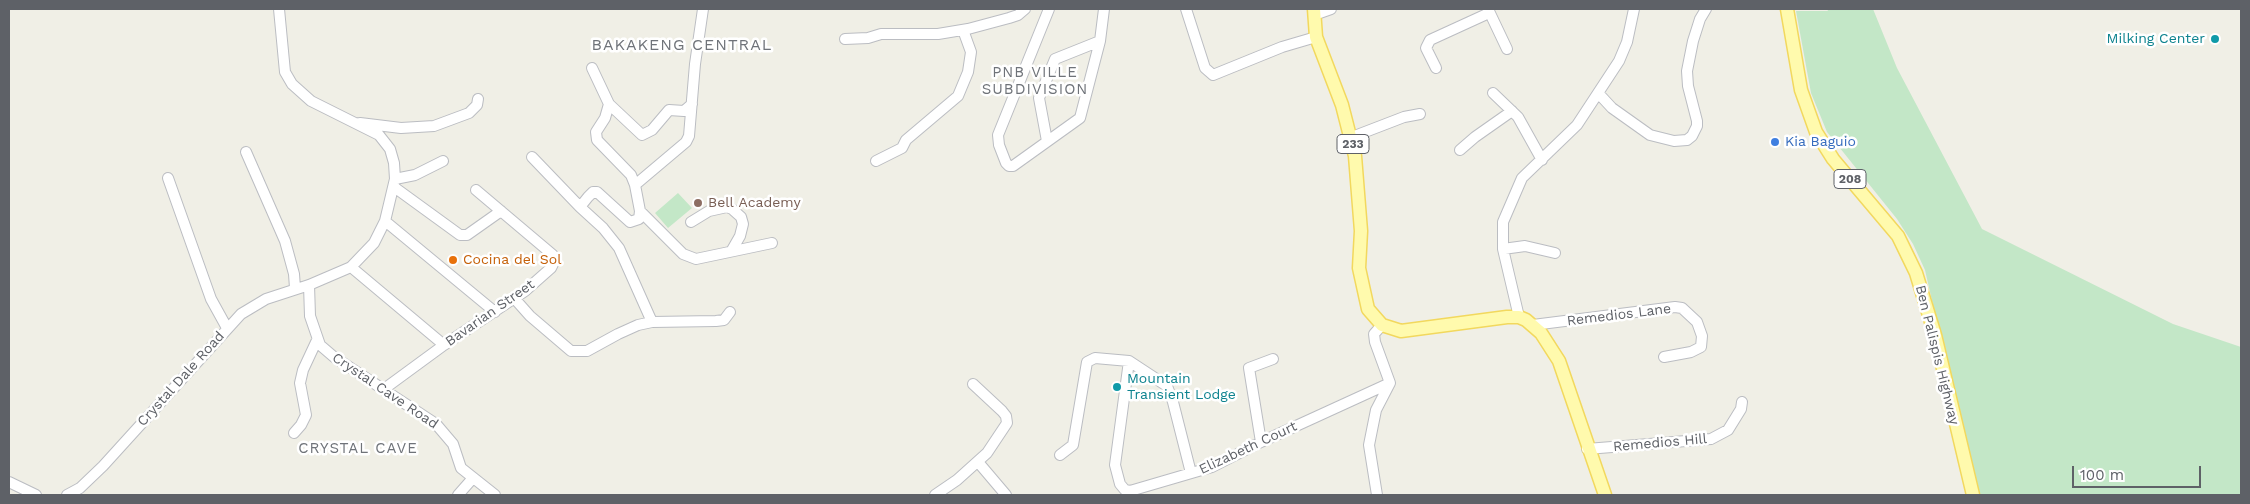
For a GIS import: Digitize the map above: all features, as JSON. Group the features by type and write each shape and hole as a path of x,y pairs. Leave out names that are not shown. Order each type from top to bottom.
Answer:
{"main road":[{"name":"Ben Palispis Highway","path":"1787,9 1801,90 1816,132 1833,159 1898,236 1916,273 1935,335 1973,495"},
{"name":"233","path":"1314,12 1316,37 1352,137 1359,206 1359,268 1362,285 1368,309 1382,325"},
{"path":"1382,325 1392,330 1415,331 1519,317 1533,325 1546,340 1558,361 1587,449 1605,495"}],"street":[{"path":"279,9 287,77 311,101 379,135 386,142 394,163 395,183 385,221 374,243 351,267 309,284"},
{"path":"636,185 686,142 691,131 694,64 703,9"},
{"path":"846,39 868,38 881,34 938,34 963,30 1018,15 1025,9"},
{"path":"1049,9 998,135 999,145 1009,166 1013,166 1080,118 1100,41 1104,9"},
{"path":"1186,9 1205,68 1213,74 1282,46 1316,37"},
{"path":"1314,12 1331,9"},
{"path":"1519,317 1504,249 1503,222 1522,178 1577,125 1582,114 1599,94 1622,57 1634,9"},
{"path":"1599,94 1612,108 1650,135 1674,141 1687,140 1692,136 1697,126 1688,86 1688,71 1693,41 1700,19 1706,9"},
{"path":"1436,68 1426,48 1427,43 1489,11 1507,49"},
{"path":"876,161 902,148 906,140 958,96 968,72 971,52 963,30"},
{"path":"1047,142 1039,98 1056,60 1100,41"},
{"path":"592,68 609,104 642,135 652,130 669,110 684,111 692,104"},
{"path":"1493,92 1523,124 1542,160"},
{"path":"354,122 401,128 434,126 469,113 477,105 478,99"},
{"path":"580,207 593,192 597,192 630,222 639,219 640,211 636,185 632,175 600,144 596,136 609,104"},
{"path":"1460,150 1474,137 1512,111"},
{"path":"1352,137 1404,117 1420,114"},
{"path":"246,152 285,241 294,274 295,288"},
{"path":"532,158 580,207 604,228 618,248 652,322"},
{"path":"395,183 443,161"},
{"path":"168,178 211,299 227,328"},
{"path":"395,183 460,235 467,235 501,211"},
{"name":"Bavarian Street","path":"384,389 444,345 495,312 551,268 553,255 476,190"},
{"path":"691,222 709,211 727,207 732,209 741,217 742,224 740,236 732,250"},
{"path":"640,211 683,254 690,258 696,259 772,243"},
{"path":"385,221 495,312"},
{"path":"1504,249 1525,246 1555,253"},
{"path":"351,267 444,345"},
{"name":"Crystal Dale Road","path":"67,495 80,488 103,466 227,328 253,306 309,284"},
{"name":"Crystal Cave Road","path":"309,284 310,316 320,345 334,357 425,415 442,430 453,444 461,468 495,495"},
{"path":"514,298 530,316 571,351 586,351 638,325 652,322 716,322 724,320 730,312"},
{"name":"Remedios Lane","path":"1533,325 1682,308 1696,322 1702,336 1701,347 1691,352 1664,357"},
{"path":"1377,495 1370,445 1376,410 1390,383 1374,342 1374,334 1382,325"},
{"path":"294,433 306,415 300,383 303,370 317,340"},
{"path":"1060,455 1073,445 1087,362 1095,358 1130,361 1115,465 1120,484 1125,490 1130,491 1191,474"},
{"path":"1261,442 1249,368 1273,358"},
{"name":"Elizabeth Court","path":"1130,361 1167,386 1173,402 1191,474 1212,467 1261,442 1390,383"},
{"path":"935,495 945,490 978,462 1006,427 1008,420 1002,410 973,384"},
{"name":"Remedios Hill","path":"1587,449 1711,439 1728,430 1741,409 1742,402"},
{"path":"978,462 1006,495"},
{"path":"458,495 473,478"},
{"path":"9,482 36,495"}],"green space":[{"path":"1827,9 1873,9 1897,68 1982,229 2173,324 2241,347 2241,495 1980,495 1963,437 1925,270 1913,244 1897,219 1827,132 1811,93 1796,11 1828,11"},
{"path":"678,193 692,208 668,228 655,213"}],"place":[{"name":"Milking Center","path":"2215,39"},
{"name":"Kia Baguio","path":"1775,142"},
{"name":"Bell Academy","path":"698,203"},
{"name":"Cocina del Sol","path":"453,260"},
{"name":"Mountain Transient Lodge","path":"1117,387"}],"district":[{"name":"BAKAKENG CENTRAL","path":"682,45"},
{"name":"PNB VILLE SUBDIVISION","path":"1035,82"},
{"name":"CRYSTAL CAVE","path":"358,449"}]}
